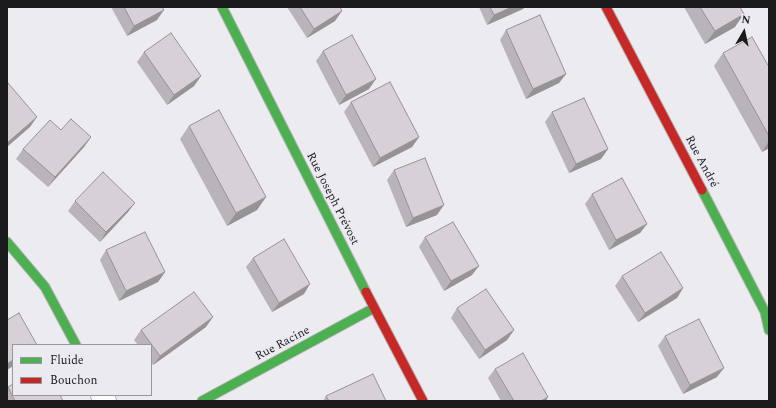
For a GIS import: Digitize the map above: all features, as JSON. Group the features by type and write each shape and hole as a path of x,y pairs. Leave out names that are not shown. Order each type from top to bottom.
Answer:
{"street":[{"name":"Rue Joseph Prévost","path":"222,7 374,308 423,401"},
{"name":"Rue André","path":"606,7 765,312 769,330"},
{"path":"7,242 45,287 75,344"},
{"name":"Rue Racine","path":"202,401 374,308"}],"building":[{"path":"124,7 162,7 164,10 134,26"},
{"path":"300,7 340,7 342,11 314,29"},
{"path":"490,7 512,7 494,15"},
{"path":"700,7 740,7 744,14 715,31"},
{"path":"540,15 566,74 533,89 506,30"},
{"path":"171,33 201,76 174,95 144,52"},
{"path":"352,35 376,79 346,95 323,51"},
{"path":"752,37 769,67 769,136 723,53"},
{"path":"390,82 419,137 380,158 351,102"},
{"path":"8,83 37,117 7,143 7,84"},
{"path":"584,98 608,149 576,164 552,112"},
{"path":"219,110 266,197 236,213 189,126"},
{"path":"71,119 91,137 55,177 23,149 50,120 61,130"},
{"path":"425,158 444,205 413,218 394,170"},
{"path":"103,172 135,203 106,232 75,201"},
{"path":"622,178 647,224 616,240 592,194"},
{"path":"453,222 479,266 451,281 425,237"},
{"path":"145,232 165,272 126,291 106,250"},
{"path":"284,239 310,284 279,303 253,258"},
{"path":"661,252 683,288 645,313 622,276"},
{"path":"486,289 514,330 485,350 457,308"},
{"path":"194,292 213,317 160,356 141,330"},
{"path":"19,313 36,344 12,344 12,361 7,364 7,320"},
{"path":"699,319 724,368 690,385 665,336"},
{"path":"523,353 548,397 541,401 514,401 495,369"},
{"path":"373,374 386,401 329,401 326,396"},
{"path":"12,385 12,395 8,387"},
{"path":"12,396 60,396 63,401 15,401"}],"traffic: fast":[{"path":"222,7 366,292"},
{"path":"702,190 765,312 769,330"},
{"path":"7,242 45,287 75,344"},
{"path":"202,401 374,308"}],"traffic: jam":[{"path":"606,7 702,190"},
{"path":"366,292 423,401"}]}
